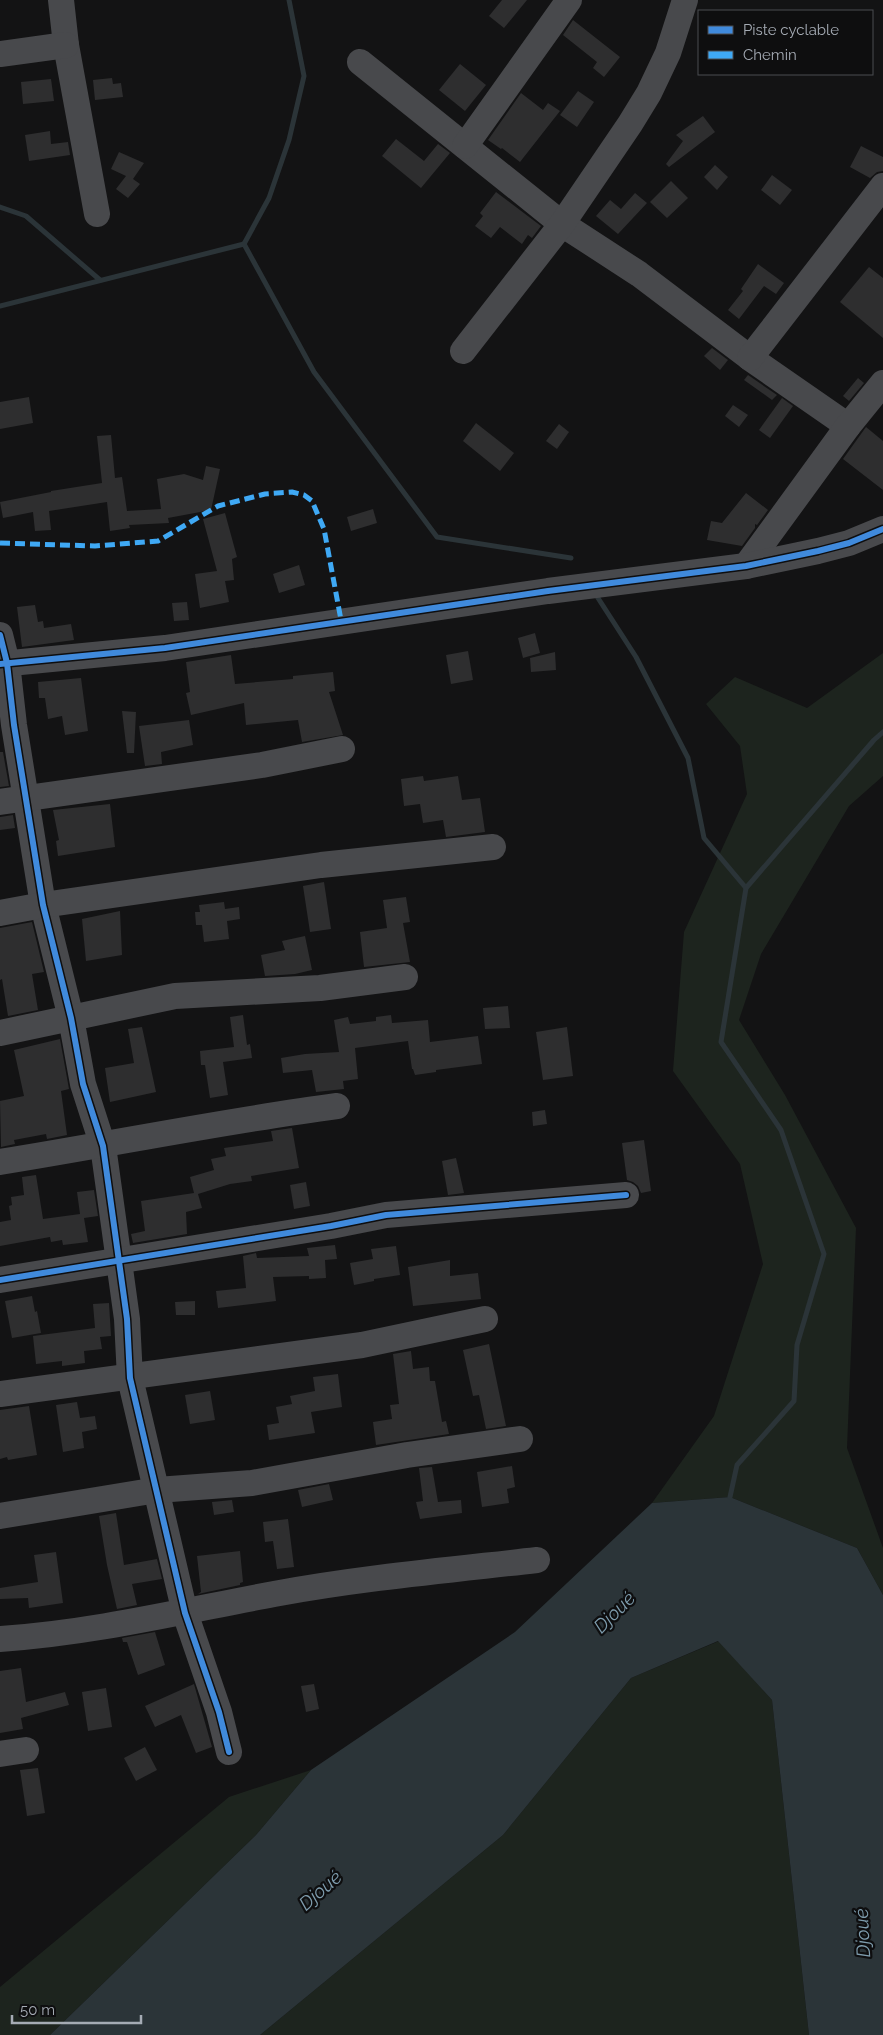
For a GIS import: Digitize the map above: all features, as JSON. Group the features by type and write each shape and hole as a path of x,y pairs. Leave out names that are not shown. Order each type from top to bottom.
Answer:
{"street":[{"path":"61,0 66,45 97,214"},
{"path":"465,146 569,0"},
{"path":"463,351 562,224 649,93 668,53 685,0"},
{"path":"0,54 66,45"},
{"path":"360,62 562,224 639,274 750,358 848,426"},
{"path":"750,358 883,186"},
{"path":"746,566 848,426 883,383"},
{"path":"3,664 165,648 529,594 746,566 849,543 883,529"},
{"path":"0,635 3,664 27,799 43,905 70,1018 83,1084 104,1146 127,1319 130,1378 158,1490 185,1613 219,1712 229,1752"},
{"path":"0,802 262,765 342,749"},
{"path":"0,913 43,905 321,866 493,848"},
{"path":"0,1033 176,996 320,988 405,977"},
{"path":"0,1162 104,1146 269,1115 337,1106"},
{"path":"0,1280 386,1215 626,1195"},
{"path":"0,1394 130,1378 362,1345 485,1319"},
{"path":"0,1516 158,1490 252,1482 407,1455 520,1438"},
{"path":"0,1639 36,1637 185,1613 274,1594 398,1576 537,1560"},
{"path":"0,1754 26,1750"}],"shaded area":[{"path":"883,653 883,776 849,806 761,954 739,1020 785,1095 856,1228 847,1448 883,1548 883,1595 857,1548 730,1497 652,1503 714,1416 763,1264 740,1164 673,1071 684,932 747,794 740,746 706,704 735,677 807,708"},
{"path":"719,1641 772,1700 809,2035 260,2035 503,1835 631,1678"},
{"path":"311,1770 256,1835 50,2035 0,2035 0,1987 229,1797"}],"water":[{"name":"Djoué","path":"730,1497 857,1548 883,1595 883,2035 809,2035 772,1700 718,1641 631,1678 503,1835 260,2035 50,2035 256,1835 311,1770 515,1632 652,1503"}],"building":[{"path":"502,0 527,0 504,28 489,16"},
{"path":"573,20 620,57 604,77 593,68 597,62 563,35"},
{"path":"460,64 486,85 465,111 439,90"},
{"path":"112,78 113,84 121,83 123,97 95,100 93,80"},
{"path":"51,79 54,101 23,104 21,82"},
{"path":"578,91 594,102 577,127 560,115"},
{"path":"521,93 543,110 548,103 560,111 520,162 488,140"},
{"path":"703,116 715,132 669,167 666,164 683,141 676,135"},
{"path":"50,131 51,144 68,142 70,155 29,161 25,135"},
{"path":"396,139 424,161 438,144 450,153 421,188 382,156"},
{"path":"861,146 883,157 883,171 877,172 870,178 850,167"},
{"path":"119,152 144,163 133,179 140,184 128,198 116,189 126,176 111,169"},
{"path":"715,165 728,177 717,190 704,177"},
{"path":"772,175 792,190 780,205 761,190"},
{"path":"671,181 688,198 667,218 650,202"},
{"path":"496,192 541,226 532,238 528,235 522,244 500,227 491,238 475,226 483,216 480,213"},
{"path":"635,193 647,203 618,234 596,216 610,200 621,209"},
{"path":"758,264 784,283 776,294 764,286 739,319 728,310 743,291 741,289"},
{"path":"869,267 883,278 883,338 840,302"},
{"path":"712,348 728,360 720,370 704,356"},
{"path":"748,375 777,395 772,400 744,380"},
{"path":"858,378 864,383 849,401 843,396"},
{"path":"29,397 33,423 0,429 0,402"},
{"path":"782,398 793,406 770,438 759,430"},
{"path":"733,405 748,415 739,427 725,416"},
{"path":"476,423 514,453 500,471 463,441"},
{"path":"559,424 569,432 557,449 546,441"},
{"path":"866,427 883,441 883,490 843,459"},
{"path":"111,435 115,478 122,477 127,511 161,509 157,479 184,474 203,480 206,466 220,469 211,510 168,518 169,523 129,525 130,528 110,531 107,502 49,511 51,530 35,531 33,512 3,518 0,502 102,483 97,436"},
{"path":"746,493 768,510 757,525 755,524 755,528 742,546 707,540 711,521 722,523"},
{"path":"373,509 377,523 351,531 347,517"},
{"path":"225,513 237,557 232,559 234,580 225,581 229,602 200,608 195,574 217,571 203,519"},
{"path":"299,565 305,585 279,593 273,574"},
{"path":"187,602 189,620 174,621 172,603"},
{"path":"35,605 38,622 43,621 44,628 71,624 74,640 22,647 17,607"},
{"path":"535,633 540,653 523,658 518,638"},
{"path":"468,651 473,680 451,684 446,655"},
{"path":"555,652 556,670 531,672 530,658"},
{"path":"231,655 235,684 293,679 293,676 333,672 335,691 329,692 343,735 302,742 298,720 246,725 244,703 191,715 186,693 190,692 186,662"},
{"path":"81,678 88,731 65,735 62,716 48,719 45,698 39,698 38,682"},
{"path":"122,711 136,712 134,753 127,753"},
{"path":"189,720 193,745 161,752 162,764 145,766 139,726"},
{"path":"0,752 3,752 9,786 0,787"},
{"path":"423,776 424,781 458,776 462,800 480,798 485,832 446,837 443,820 423,823 420,804 404,806 401,779"},
{"path":"110,804 115,847 58,856 56,841 59,840 53,810"},
{"path":"13,815 15,828 0,830 0,817"},
{"path":"324,882 331,929 310,932 303,886"},
{"path":"406,897 410,922 403,923 410,962 364,967 360,932 387,928 383,900"},
{"path":"224,902 225,909 239,907 240,919 227,921 229,939 204,942 202,925 196,925 195,912 200,912 199,905"},
{"path":"120,911 122,955 86,961 82,919"},
{"path":"32,922 44,972 32,974 38,1010 8,1016 2,979 0,980 0,928"},
{"path":"305,936 312,970 295,974 265,976 261,955 285,950 282,941"},
{"path":"508,1006 510,1028 485,1029 483,1008"},
{"path":"243,1015 247,1045 250,1044 252,1058 223,1062 228,1095 210,1098 205,1065 201,1065 200,1051 234,1047 230,1017"},
{"path":"391,1015 392,1023 428,1020 430,1042 478,1036 482,1064 436,1070 436,1072 415,1075 412,1069 408,1041 355,1048 358,1079 343,1081 344,1089 316,1092 312,1070 283,1073 281,1058 305,1054 339,1052 334,1020 348,1017 350,1024 376,1021 376,1017"},
{"path":"142,1027 156,1092 110,1102 105,1068 134,1063 128,1029"},
{"path":"567,1027 573,1076 543,1080 536,1032"},
{"path":"60,1039 69,1089 61,1091 67,1135 47,1139 46,1134 14,1140 15,1144 1,1147 0,1101 24,1096 14,1050"},
{"path":"545,1110 547,1124 533,1126 532,1112"},
{"path":"292,1128 299,1168 251,1176 252,1181 230,1184 198,1194 202,1208 186,1212 187,1234 133,1243 131,1234 145,1231 141,1201 194,1193 190,1177 214,1170 211,1159 226,1156 224,1148 273,1141 271,1131"},
{"path":"644,1140 651,1191 641,1193 638,1186 627,1180 622,1143"},
{"path":"456,1158 464,1193 448,1195 442,1161"},
{"path":"36,1175 43,1219 80,1214 77,1192 94,1190 98,1216 84,1218 88,1242 63,1245 62,1240 51,1242 50,1237 0,1246 0,1222 11,1220 9,1206 12,1205 11,1197 24,1195 22,1177"},
{"path":"306,1182 310,1206 294,1209 290,1185"},
{"path":"335,1245 337,1259 325,1260 326,1278 309,1279 309,1276 273,1277 276,1301 218,1308 216,1291 246,1288 243,1256 256,1253 257,1258 309,1256 307,1248"},
{"path":"396,1246 400,1275 374,1279 374,1281 354,1285 350,1263 373,1259 371,1249"},
{"path":"450,1260 450,1276 478,1273 481,1299 413,1306 408,1267"},
{"path":"32,1296 41,1333 12,1338 5,1301"},
{"path":"195,1301 195,1315 176,1315 175,1302"},
{"path":"109,1303 111,1336 100,1337 102,1349 84,1351 85,1363 62,1366 62,1361 36,1364 33,1336 95,1328 93,1304"},
{"path":"489,1344 506,1426 486,1429 479,1395 473,1396 463,1350"},
{"path":"411,1351 413,1369 429,1367 430,1381 435,1381 442,1422 446,1421 449,1434 376,1445 373,1422 392,1419 390,1405 399,1404 393,1354"},
{"path":"338,1374 342,1407 311,1412 315,1433 269,1440 267,1425 279,1423 276,1407 292,1404 290,1396 315,1391 313,1377"},
{"path":"210,1391 215,1420 190,1424 185,1395"},
{"path":"77,1402 80,1418 95,1416 97,1429 82,1432 84,1448 63,1452 56,1405"},
{"path":"29,1406 37,1455 8,1460 7,1457 0,1459 0,1410"},
{"path":"512,1466 515,1487 507,1489 509,1503 482,1507 477,1472"},
{"path":"432,1467 438,1502 461,1500 462,1513 420,1519 416,1502 423,1501 419,1468"},
{"path":"329,1484 333,1500 302,1507 298,1490"},
{"path":"232,1500 234,1512 214,1515 212,1502"},
{"path":"116,1513 124,1565 157,1559 162,1579 132,1584 137,1605 117,1609 99,1516"},
{"path":"288,1519 294,1567 277,1569 273,1541 265,1542 263,1522"},
{"path":"240,1551 243,1582 240,1585 198,1594 201,1592 197,1556"},
{"path":"56,1552 63,1603 29,1608 28,1598 0,1599 0,1588 38,1582 34,1555"},
{"path":"155,1632 165,1665 138,1675 127,1642 123,1642 122,1638"},
{"path":"21,1668 26,1702 65,1692 69,1705 21,1718 23,1729 0,1733 0,1671"},
{"path":"194,1684 212,1747 196,1753 181,1715 155,1727 145,1706"},
{"path":"314,1684 319,1709 306,1712 301,1686"},
{"path":"106,1688 112,1727 88,1731 82,1692"},
{"path":"145,1747 157,1770 136,1781 124,1758"},
{"path":"38,1768 45,1813 27,1816 20,1770"}],"waterway":[{"path":"289,0 304,76 289,140 269,198 244,244 314,372 437,537 571,558"},
{"path":"0,207 26,216 100,280"},
{"path":"0,306 244,244"},
{"path":"598,598 636,657 688,758 704,838 746,888"},
{"path":"730,1497 737,1465 794,1401 797,1345 824,1254 781,1130 721,1042 746,888 883,732"}],"marked path":[{"path":"0,543 95,546 158,541 218,506 265,494 292,492 304,495 312,501 324,529 341,620"}],"cycle path":[{"path":"0,664 165,648 548,591 746,566 849,543 883,529"},
{"path":"0,635 7,663 14,725 43,905 71,1018 83,1084 103,1146 127,1319 130,1378 185,1613 219,1712 229,1752"},
{"path":"0,1280 331,1226 386,1215 626,1195"}]}
